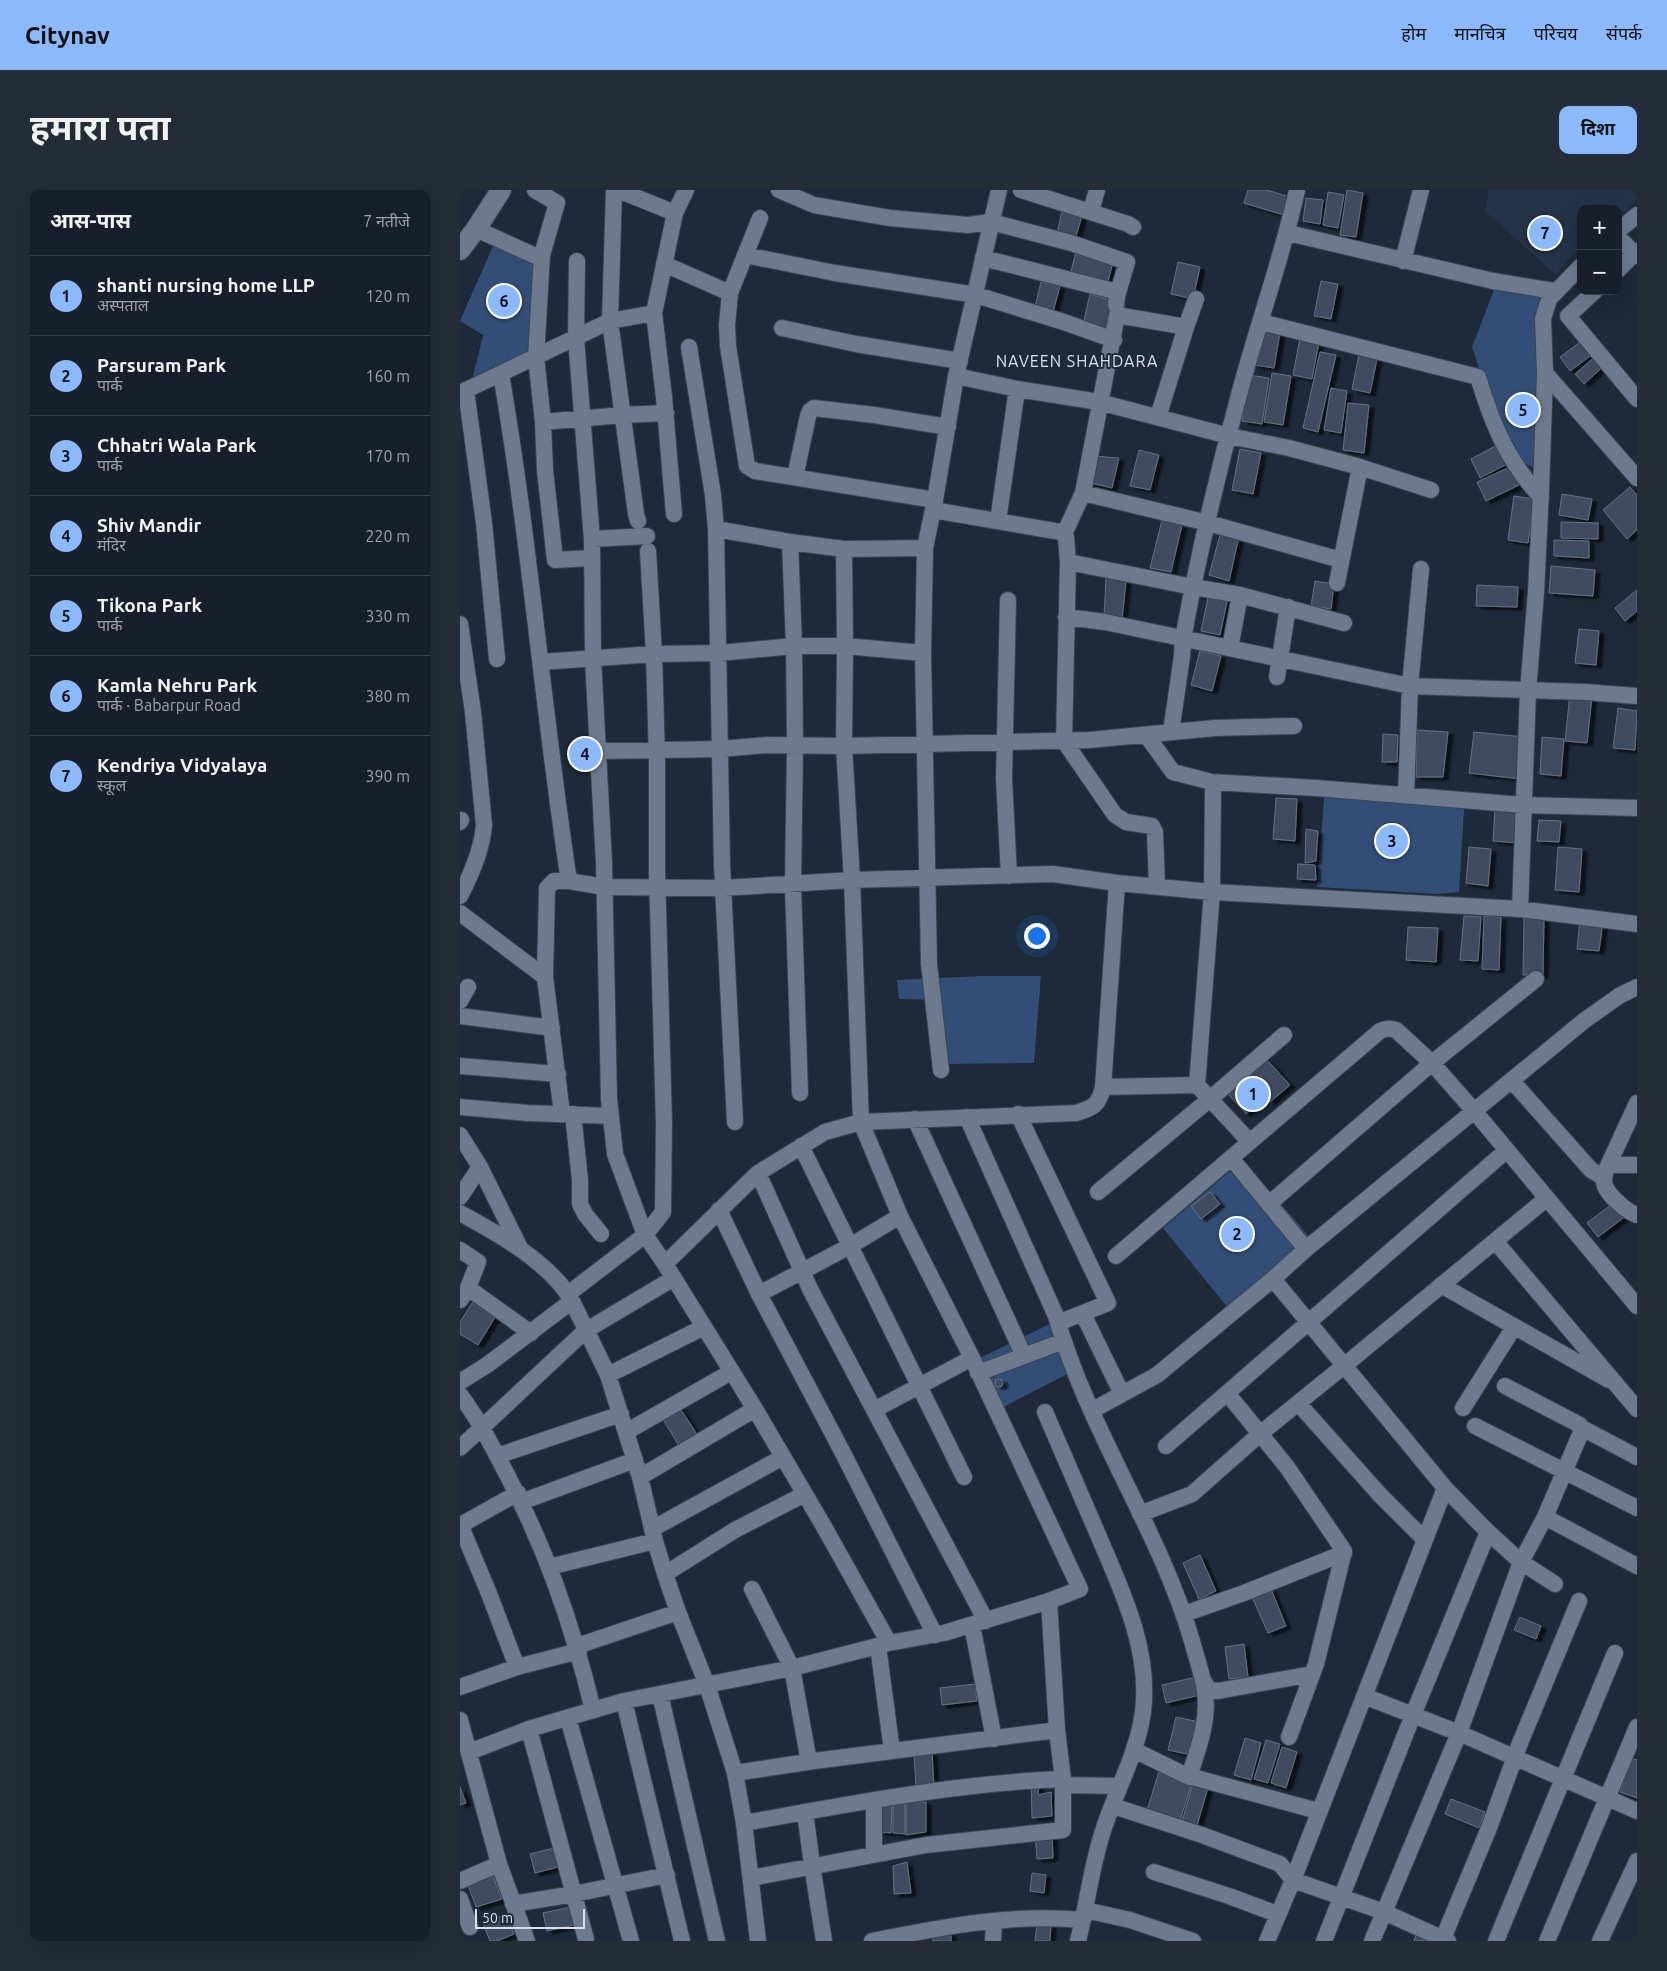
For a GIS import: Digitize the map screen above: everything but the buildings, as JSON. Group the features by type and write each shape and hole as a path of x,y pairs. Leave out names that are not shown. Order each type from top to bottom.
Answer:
{"street":[{"path":"501,190 466,239 542,259"},
{"path":"535,190 557,203 542,259 536,357 543,422 545,470 555,560 592,558"},
{"path":"614,190 610,320 638,521"},
{"path":"618,190 675,213"},
{"path":"674,514 666,414 654,313 675,213 686,190"},
{"path":"779,190 814,205 890,218 968,225 991,222 1071,243 1127,262 1117,296 1114,340 1099,402 1083,493 1064,534"},
{"path":"941,1070 929,964 923,653 925,548 958,368 976,295 998,190"},
{"path":"1021,190 1091,211 1133,227"},
{"path":"1091,211 1097,190"},
{"path":"1171,732 1182,656 1182,639 1192,587 1239,395 1266,300 1288,233 1297,190"},
{"path":"1403,261 1421,190"},
{"path":"1622,228 1637,215"},
{"path":"760,218 730,293 726,325 747,466 755,471 795,477 934,505 998,521 1064,534"},
{"path":"1288,233 1494,281 1554,291"},
{"path":"1622,241 1636,254 1622,266"},
{"path":"745,255 835,273 976,295 1064,322 1114,340"},
{"path":"983,258 1114,291 1117,296"},
{"path":"577,261 576,338 592,539 593,658 604,886 611,1116 615,1154 645,1235 755,1409 805,1494 883,1644 892,1751"},
{"path":"664,264 730,293"},
{"path":"1520,909 1528,691 1536,592 1546,373 1543,319 1547,304 1554,291 1577,270"},
{"path":"1591,295 1568,316 1637,399"},
{"path":"1158,417 1196,299"},
{"path":"497,659 484,523 463,392 610,320 654,313"},
{"path":"1117,315 1186,327"},
{"path":"1261,322 1478,377 1501,442 1529,485 1541,497"},
{"path":"782,328 958,368 1017,389 1099,402 1229,436 1289,448 1360,467 1431,490"},
{"path":"689,347 713,495 716,529 723,888 736,1122"},
{"path":"1546,373 1637,478"},
{"path":"501,374 514,447 559,819 569,881"},
{"path":"998,521 1017,389"},
{"path":"795,477 808,416 814,408 948,427"},
{"path":"543,422 622,415 666,414"},
{"path":"1338,584 1360,467"},
{"path":"1083,493 1208,523 1341,560"},
{"path":"716,529 844,549 925,548"},
{"path":"1064,534 1067,540 1068,562 1064,741 1115,815 1126,822 1152,826 1155,832 1157,886"},
{"path":"460,1382 488,1365 531,1333 645,1235 663,1212 664,1105 654,654 647,544 592,539"},
{"path":"790,542 795,745 793,884 800,1093"},
{"path":"469,1752 529,1730 624,1701 792,1668 883,1644 935,1635 1050,1601 1080,1589 975,1366 900,1216 861,1122 852,880 844,746 844,549"},
{"path":"1068,562 1240,595 1344,623"},
{"path":"1406,795 1410,686 1421,569"},
{"path":"1230,648 1240,595"},
{"path":"1008,600 1004,779 1009,876"},
{"path":"1278,677 1288,607"},
{"path":"1066,617 1105,622 1410,686 1585,692 1637,696"},
{"path":"460,624 466,713 484,825 483,839 469,879 460,896"},
{"path":"541,662 654,654 719,653 794,646 845,646 923,653"},
{"path":"598,751 720,749 795,745 844,746 1064,741 1147,736 1221,728 1294,726"},
{"path":"1147,736 1173,772 1211,782 1316,788 1523,805 1637,808"},
{"path":"1211,782 1213,787 1212,892 1197,1085 1249,1141"},
{"path":"601,1234 585,1214 580,1204 580,1180 568,1114 558,1074 545,977 547,888 554,882 569,881 604,886 658,888 723,888 852,880 1053,874 1212,892 1520,909 1637,924"},
{"path":"460,1448 585,1331 669,1271 719,1210 758,1173 824,1132 861,1122 1076,1113 1094,1106 1100,1099 1103,1087 1117,882"},
{"path":"462,919 545,977"},
{"path":"1269,1204 1432,1063 1536,979"},
{"path":"1091,1411 1157,1376 1306,1249 1596,1012 1637,987"},
{"path":"460,1016 552,1028"},
{"path":"1116,1256 1249,1141 1384,1029 1396,1030 1432,1063 1475,1112 1637,1306"},
{"path":"1098,1192 1284,1035"},
{"path":"460,1066 558,1074"},
{"path":"1512,1081 1591,1170 1606,1172 1637,1165"},
{"path":"1103,1087 1197,1085"},
{"path":"460,1107 528,1113 611,1116"},
{"path":"1635,1111 1606,1172 1607,1190 1630,1213 1637,1215"},
{"path":"1018,1114 1108,1303 1058,1323"},
{"path":"967,1117 1058,1323 1091,1411 1166,1568 1184,1614 1206,1692 1206,1716 1201,1740 1189,1777"},
{"path":"916,1119 1024,1356"},
{"path":"460,1135 480,1167 521,1250"},
{"path":"801,1146 964,1477"},
{"path":"1166,1446 1507,1150"},
{"path":"1231,1158 1306,1249"},
{"path":"460,1197 480,1167"},
{"path":"758,1173 802,1271 874,1410 979,1623 994,1739"},
{"path":"1140,1514 1192,1494 1260,1434 1547,1198"},
{"path":"719,1210 759,1294 844,1455 935,1635"},
{"path":"460,1213 521,1250 546,1270 570,1298 608,1375 640,1477 653,1535 665,1574 707,1684 735,1773 744,1823 758,1941"},
{"path":"759,1294 850,1246 900,1216"},
{"path":"1495,1240 1637,1408"},
{"path":"460,1250 478,1262 464,1294 531,1333"},
{"path":"1273,1279 1445,1488 1488,1532 1521,1562 1555,1584"},
{"path":"1442,1285 1617,1385"},
{"path":"1083,1314 1122,1394"},
{"path":"608,1375 704,1327"},
{"path":"1463,1408 1514,1327"},
{"path":"874,1410 919,1385 975,1366 1024,1356 1064,1341"},
{"path":"626,1432 731,1372"},
{"path":"1505,1386 1637,1457"},
{"path":"1226,1393 1292,1474 1344,1553 1312,1674 1289,1737"},
{"path":"460,1395 482,1426 498,1456 550,1567 578,1649 594,1710"},
{"path":"1298,1403 1380,1495 1425,1540"},
{"path":"640,1477 755,1409"},
{"path":"1045,1412 1116,1577 1138,1637 1143,1679 1143,1711 1134,1750 1102,1834 1091,1875 1078,1941"},
{"path":"498,1456 621,1414"},
{"path":"1475,1426 1637,1508"},
{"path":"1372,1941 1459,1733 1521,1562 1566,1473 1582,1428"},
{"path":"550,1567 653,1535 783,1457"},
{"path":"517,1667 488,1590 462,1529 466,1522 519,1498 635,1460"},
{"path":"1267,1941 1293,1880 1318,1811 1445,1488"},
{"path":"665,1574 735,1530 805,1494"},
{"path":"1545,1517 1637,1566"},
{"path":"1324,1941 1413,1715 1488,1532"},
{"path":"1184,1614 1244,1593 1344,1553"},
{"path":"752,1589 792,1668 809,1762"},
{"path":"751,1878 926,1845 1063,1830 1063,1782 1057,1730 1050,1601"},
{"path":"1113,1806 1280,1864 1293,1880 1384,1912 1444,1940 1515,1757 1579,1601"},
{"path":"460,1687 517,1667 578,1649 678,1612"},
{"path":"1496,1941 1615,1653"},
{"path":"1203,1680 1209,1690 1218,1690 1312,1674"},
{"path":"660,1694 717,1941"},
{"path":"1364,1696 1459,1733 1637,1811"},
{"path":"624,1701 682,1941"},
{"path":"568,1718 631,1941"},
{"path":"1547,1941 1637,1727"},
{"path":"461,1728 469,1752 467,1772 527,1941"},
{"path":"529,1730 586,1939"},
{"path":"735,1773 1057,1730"},
{"path":"1134,1750 1189,1777 1318,1811"},
{"path":"744,1823 992,1783 1063,1782 1120,1786"},
{"path":"874,1801 874,1854"},
{"path":"805,1812 824,1941"},
{"path":"1600,1941 1637,1862"},
{"path":"460,1881 499,1864"},
{"path":"1154,1872 1229,1896 1277,1914"},
{"path":"513,1904 667,1875"},
{"path":"460,1898 470,1927"},
{"path":"872,1941 953,1926 994,1921 1084,1915 1130,1920 1193,1941"},
{"path":"993,1941 994,1921"}],"shaded area":[{"path":"1489,190 1637,190 1637,201 1622,214 1622,205 1577,205 1577,251 1568,259 1556,275 1485,211"},
{"path":"498,235 540,255 537,351 501,364 471,385 483,335 460,321"},
{"path":"1496,285 1551,286 1538,304 1551,452 1549,469 1545,473 1520,461 1479,368 1472,347"},
{"path":"1325,787 1465,795 1459,892 1437,894 1317,887"},
{"path":"981,976 1041,976 1034,1063 941,1064 936,1000 899,999 897,980"},
{"path":"1243,1160 1312,1240 1228,1308 1163,1228"},
{"path":"1054,1322 1073,1371 994,1412 968,1364"}],"place":[{"name":"Kendriya Vidyalaya","path":"1545,233"},
{"name":"Kamla Nehru Park","path":"504,301"},
{"name":"Tikona Park","path":"1523,410"},
{"name":"Shiv Mandir","path":"585,754"},
{"name":"Chhatri Wala Park","path":"1392,841"},
{"name":"shanti nursing home LLP","path":"1253,1094"},
{"name":"Parsuram Park","path":"1237,1234"}],"district":[{"name":"NAVEEN SHAHDARA","path":"1077,361"}]}
